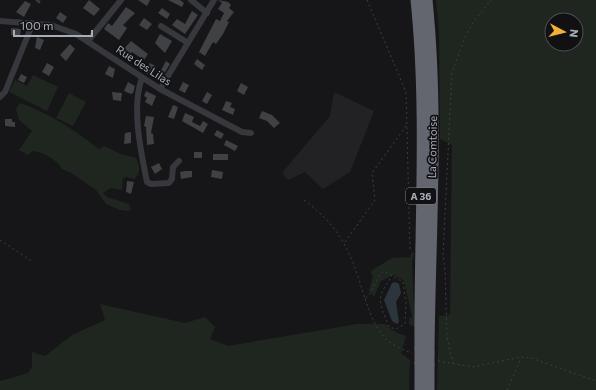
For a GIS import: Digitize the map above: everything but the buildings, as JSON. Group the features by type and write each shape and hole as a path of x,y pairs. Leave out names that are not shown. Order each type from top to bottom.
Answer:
{"highway":[{"name":"La Comtoise","path":"416,0 421,59 425,357 429,390"},
{"name":"La Comtoise","path":"420,390 425,357 433,150 431,48 427,0"},
{"path":"431,48 432,0"}],"street":[{"path":"88,41 121,0"},
{"path":"191,0 206,13"},
{"path":"160,89 214,0"},
{"name":"Rue des Lilas","path":"0,21 51,25 76,34 160,89 242,132 251,133"},
{"path":"0,97 5,92 30,30 31,23"},
{"path":"161,26 188,43"},
{"path":"142,78 140,85 137,124 147,182 151,184 169,183 172,178 173,167 179,161"}],"path":[{"path":"367,0 406,92 407,214 410,252"},
{"path":"453,364 447,337 445,270 443,255 452,72 466,35 474,21 491,0"},
{"path":"344,243 374,200 372,173 407,125"},
{"path":"304,200 320,212 344,243 354,261 365,299 375,326 383,337 392,344 425,357 473,367 521,357 531,358 596,381"},
{"path":"0,240 33,262"},
{"path":"365,299 371,293 380,275 384,271 390,273 392,276 403,282 406,303 405,324 396,329 389,327 379,302 384,288 392,276"},
{"path":"507,390 521,357"}],"shaded area":[{"path":"436,0 596,0 596,390 437,390 439,316 450,315 452,145 440,139 439,32"},
{"path":"33,75 58,87 47,111 9,92 15,80 27,86"},
{"path":"334,92 374,111 350,172 323,189 305,172 288,180 282,173 330,116"},
{"path":"69,93 86,102 73,126 56,118"},
{"path":"20,103 62,123 99,149 104,146 121,154 136,158 139,169 138,175 134,179 127,177 123,178 122,190 111,188 103,193 107,197 129,204 131,209 129,211 120,210 106,204 96,190 71,173 62,169 57,163 45,155 33,151 28,155 19,150 32,131 19,120 16,109"},
{"path":"412,252 414,253 412,263 415,327 409,324 409,319 412,317 404,281 394,275 381,281 374,297 369,291 373,276 371,274 372,270 392,258 410,257"},
{"path":"395,282 399,284 401,293 396,302 399,322 397,324 392,321 384,300 392,283"},
{"path":"100,304 185,323 205,317 215,327 210,339 228,346 357,324 385,324 395,332 406,336 401,353 410,360 409,390 0,390 0,381 28,373 32,367 32,352 45,356 72,335 105,320"}]}
